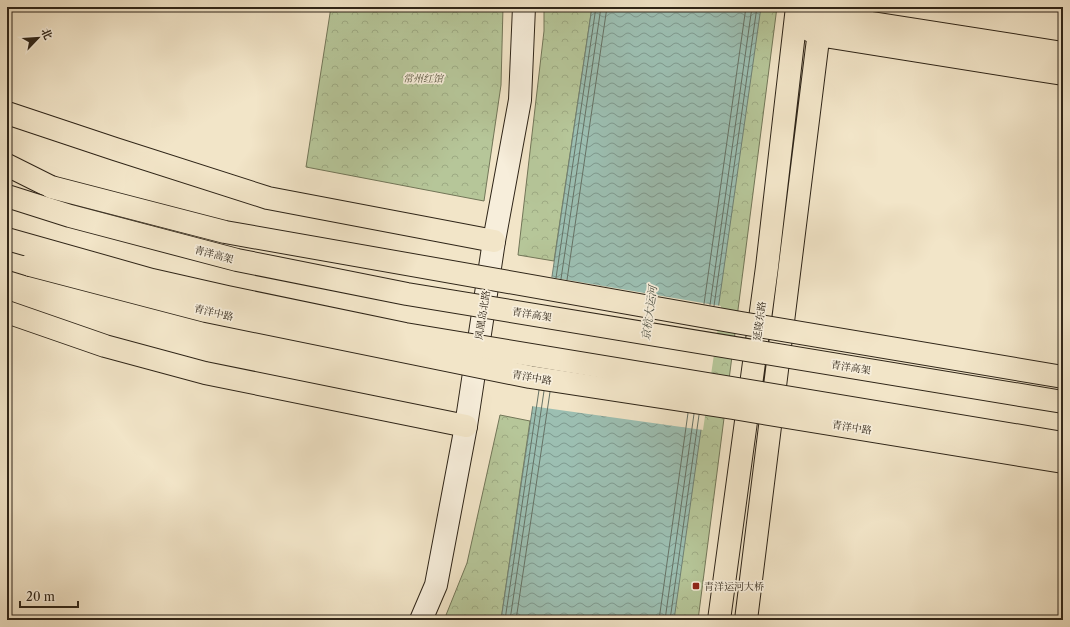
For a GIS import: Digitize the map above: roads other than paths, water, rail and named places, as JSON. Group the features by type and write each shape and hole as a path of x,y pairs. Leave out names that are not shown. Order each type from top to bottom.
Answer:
{"main road":[{"path":"796,14 1063,74"},
{"name":"延陵东路","path":"719,620 767,267 796,14"},
{"path":"821,19 1063,53"},
{"path":"746,620 821,19"},
{"path":"7,113 268,198 494,241"},
{"path":"7,165 51,187"},
{"path":"7,174 51,187 225,232 725,321 1063,377"},
{"name":"青洋高架","path":"7,196 70,216 238,260 384,289 1063,402"},
{"path":"7,239 152,280 227,298 313,314 405,334 1063,442"},
{"name":"青洋中路","path":"7,258 206,311 530,377 733,408 1063,462"},
{"path":"7,264 30,265"},
{"path":"7,312 105,346 204,373 466,426"}],"street":[{"name":"凤凰岛北路","path":"421,620 436,585 466,426 494,241 520,100 524,7"}],"water":[{"name":"京杭大运河","path":"592,7 761,7 674,620 501,620"}],"place":[{"name":"青洋运河大桥","path":"696,586"}],"park label":[{"name":"常州红馆","path":"423,78"}]}
